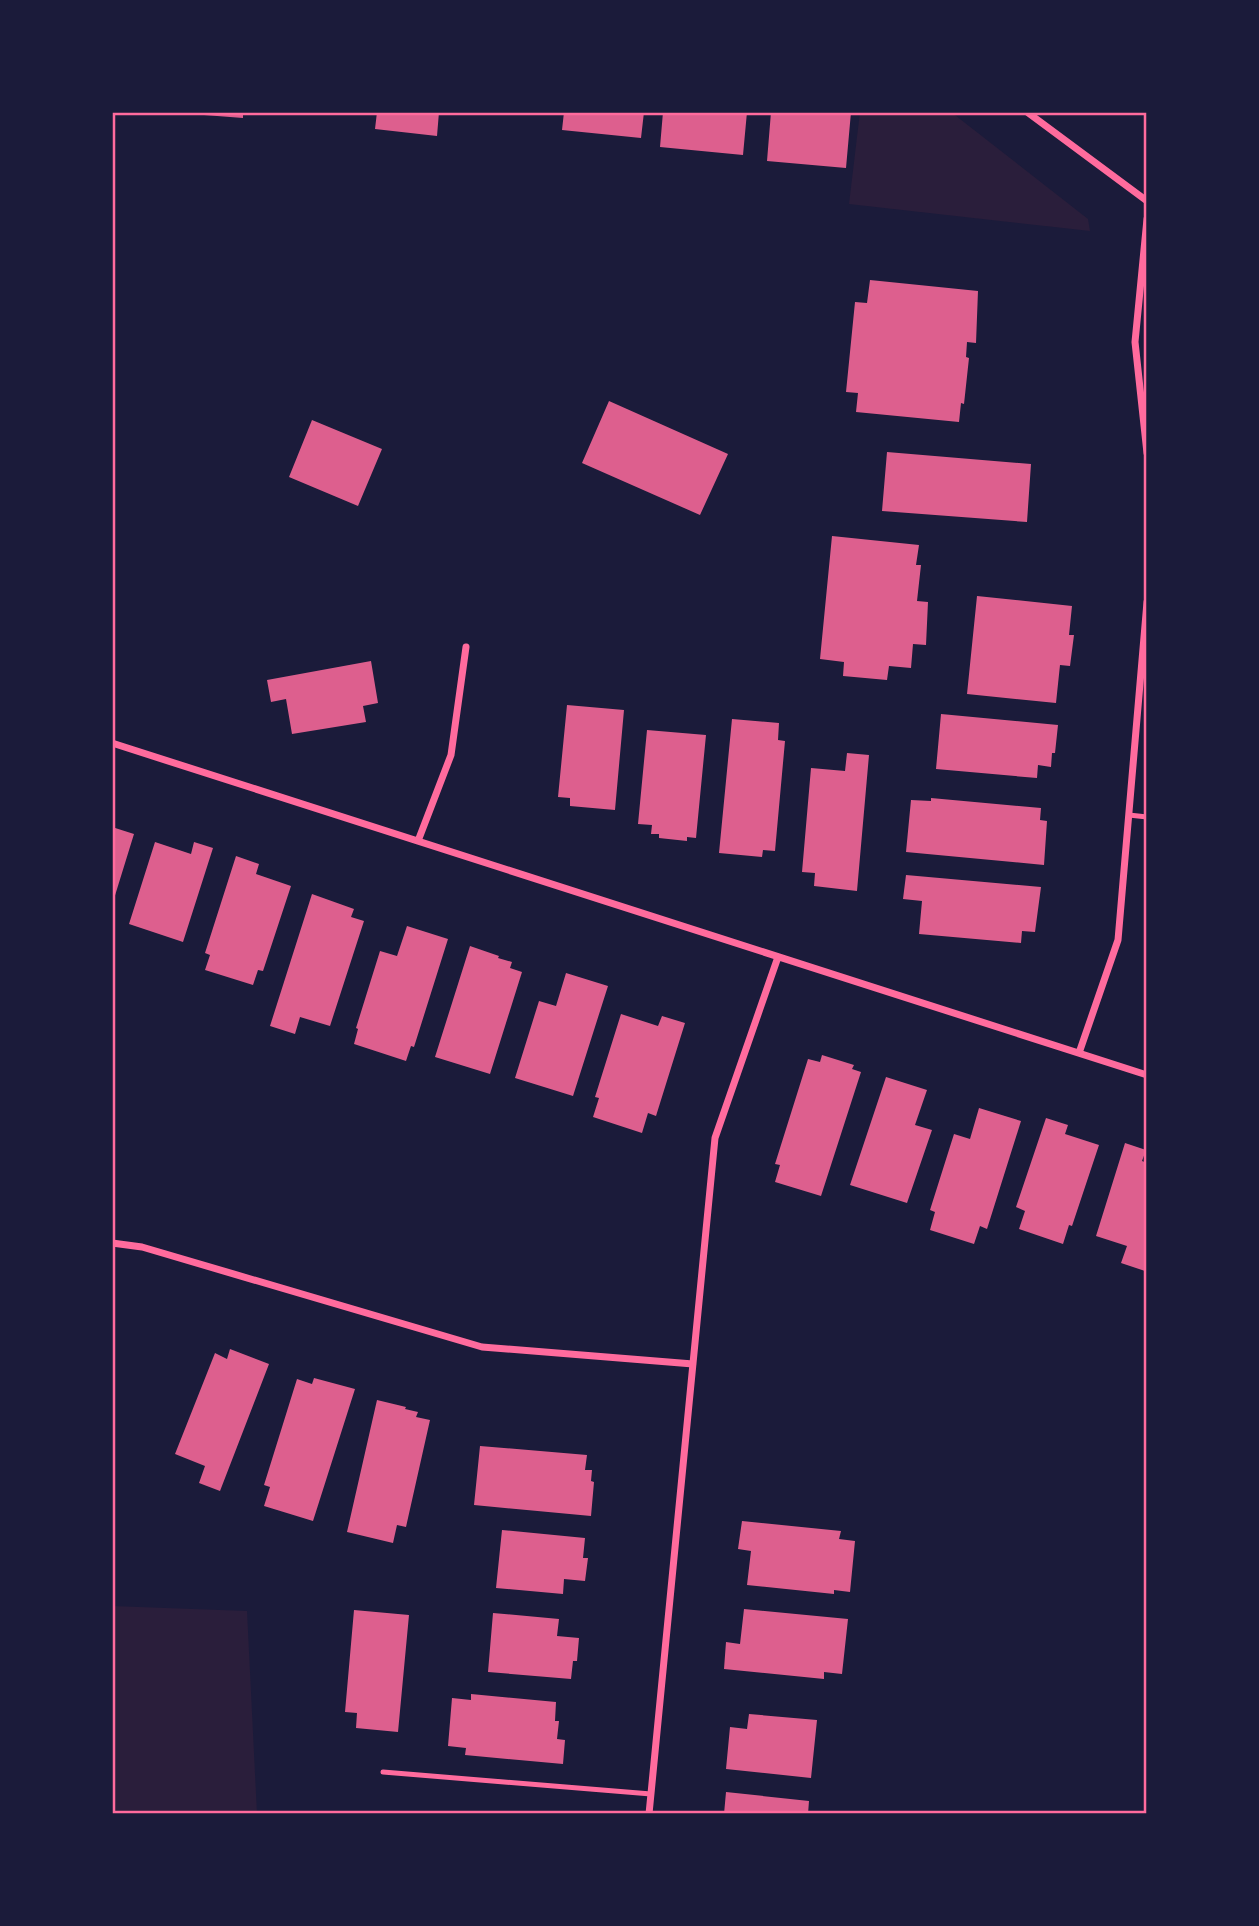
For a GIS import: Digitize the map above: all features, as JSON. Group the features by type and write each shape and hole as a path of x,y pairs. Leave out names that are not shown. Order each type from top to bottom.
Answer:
{"street":[{"path":"1027,112 1147,201"},
{"path":"1147,219 1135,341 1147,453"},
{"path":"1079,1053 1118,940 1147,602"},
{"path":"418,841 451,755 466,647"},
{"path":"112,743 1147,1075"},
{"path":"649,1814 715,1138 778,957"},
{"path":"112,1243 142,1247 482,1347 693,1364"}],"lane":[{"path":"1129,815 1147,817"},
{"path":"383,1772 651,1794"}],"shaded area":[{"path":"860,112 951,112 1088,219 1090,231 849,204"},
{"path":"112,1606 247,1611 257,1814 112,1814"}],"building":[{"path":"243,112 243,118 191,114"},
{"path":"377,112 439,112 437,136 375,129"},
{"path":"564,112 644,112 641,138 562,130"},
{"path":"663,112 747,112 743,155 660,147"},
{"path":"771,112 851,112 846,168 767,161"},
{"path":"870,280 978,291 976,343 967,342 966,357 969,358 964,404 961,403 959,422 856,412 858,393 846,392 855,302 867,303"},
{"path":"609,401 728,454 700,515 582,463"},
{"path":"312,420 382,449 358,506 289,477"},
{"path":"887,452 1031,464 1027,522 882,511"},
{"path":"832,536 919,545 916,565 921,565 917,601 928,602 926,645 913,644 911,668 889,666 887,680 843,676 844,662 820,659"},
{"path":"977,596 1072,606 1069,635 1074,635 1070,666 1060,665 1056,703 967,694"},
{"path":"371,661 378,703 363,706 366,722 292,734 286,699 271,702 267,680"},
{"path":"567,705 624,710 615,810 570,806 570,798 558,797"},
{"path":"941,714 1058,725 1051,767 1038,765 1037,778 936,769"},
{"path":"732,719 779,723 778,740 785,741 775,851 763,850 762,857 719,853"},
{"path":"647,730 706,735 696,838 687,837 687,841 659,838 659,834 651,834 652,825 638,824"},
{"path":"847,753 869,755 857,891 814,886 815,873 802,872 811,768 845,771"},
{"path":"931,798 1041,808 1040,820 1047,821 1044,865 906,852 911,800 931,801"},
{"path":"112,827 134,834 113,902 112,902"},
{"path":"155,842 191,854 194,842 213,848 183,942 129,924"},
{"path":"236,856 259,864 256,874 291,886 263,971 258,970 253,985 205,970 210,955 205,953"},
{"path":"906,875 1041,887 1035,932 1022,931 1021,943 919,934 922,901 903,899"},
{"path":"312,894 354,909 351,917 364,921 330,1026 300,1017 295,1034 270,1026"},
{"path":"407,926 448,939 414,1047 411,1046 406,1061 354,1044 358,1029 356,1028 380,951 397,956"},
{"path":"470,946 512,962 510,968 522,972 490,1074 435,1057"},
{"path":"566,973 608,986 573,1096 515,1078 539,1001 556,1006"},
{"path":"621,1014 658,1026 662,1016 685,1023 656,1116 648,1113 642,1133 593,1117 599,1098 595,1097"},
{"path":"822,1055 854,1065 852,1069 861,1072 821,1196 775,1182 780,1165 775,1164 808,1059 820,1062"},
{"path":"886,1077 927,1090 915,1125 932,1130 907,1203 850,1185"},
{"path":"979,1108 1021,1121 987,1229 980,1226 974,1244 930,1230 935,1212 930,1210 954,1134 970,1139"},
{"path":"1046,1118 1068,1125 1065,1134 1099,1145 1072,1226 1069,1225 1063,1244 1019,1229 1025,1211 1016,1207"},
{"path":"1125,1143 1146,1150 1142,1161 1147,1163 1145,1271 1121,1263 1127,1246 1096,1236"},
{"path":"230,1349 269,1364 220,1491 199,1483 205,1466 175,1454 215,1353 227,1359"},
{"path":"314,1378 355,1389 313,1521 264,1506 270,1487 264,1485 297,1379 312,1384"},
{"path":"377,1400 406,1407 405,1409 418,1412 416,1417 430,1420 406,1527 397,1525 393,1543 347,1532"},
{"path":"480,1446 587,1455 585,1470 592,1470 591,1481 594,1482 591,1516 474,1505"},
{"path":"742,1521 841,1531 839,1539 855,1541 850,1592 834,1590 834,1594 747,1585 751,1551 738,1549"},
{"path":"502,1530 585,1538 583,1558 588,1558 585,1581 564,1579 563,1594 496,1588"},
{"path":"744,1609 848,1619 842,1674 824,1672 824,1679 724,1669 726,1642 740,1644"},
{"path":"354,1610 409,1615 398,1732 356,1728 357,1713 345,1712"},
{"path":"493,1613 559,1619 557,1636 579,1638 577,1661 573,1661 571,1679 488,1672"},
{"path":"471,1694 556,1702 555,1721 559,1721 557,1739 565,1740 563,1764 465,1755 466,1748 448,1746 452,1698 471,1700"},
{"path":"749,1714 817,1720 811,1778 726,1769 730,1727 747,1729"},
{"path":"726,1792 809,1801 808,1814 724,1814"}]}
